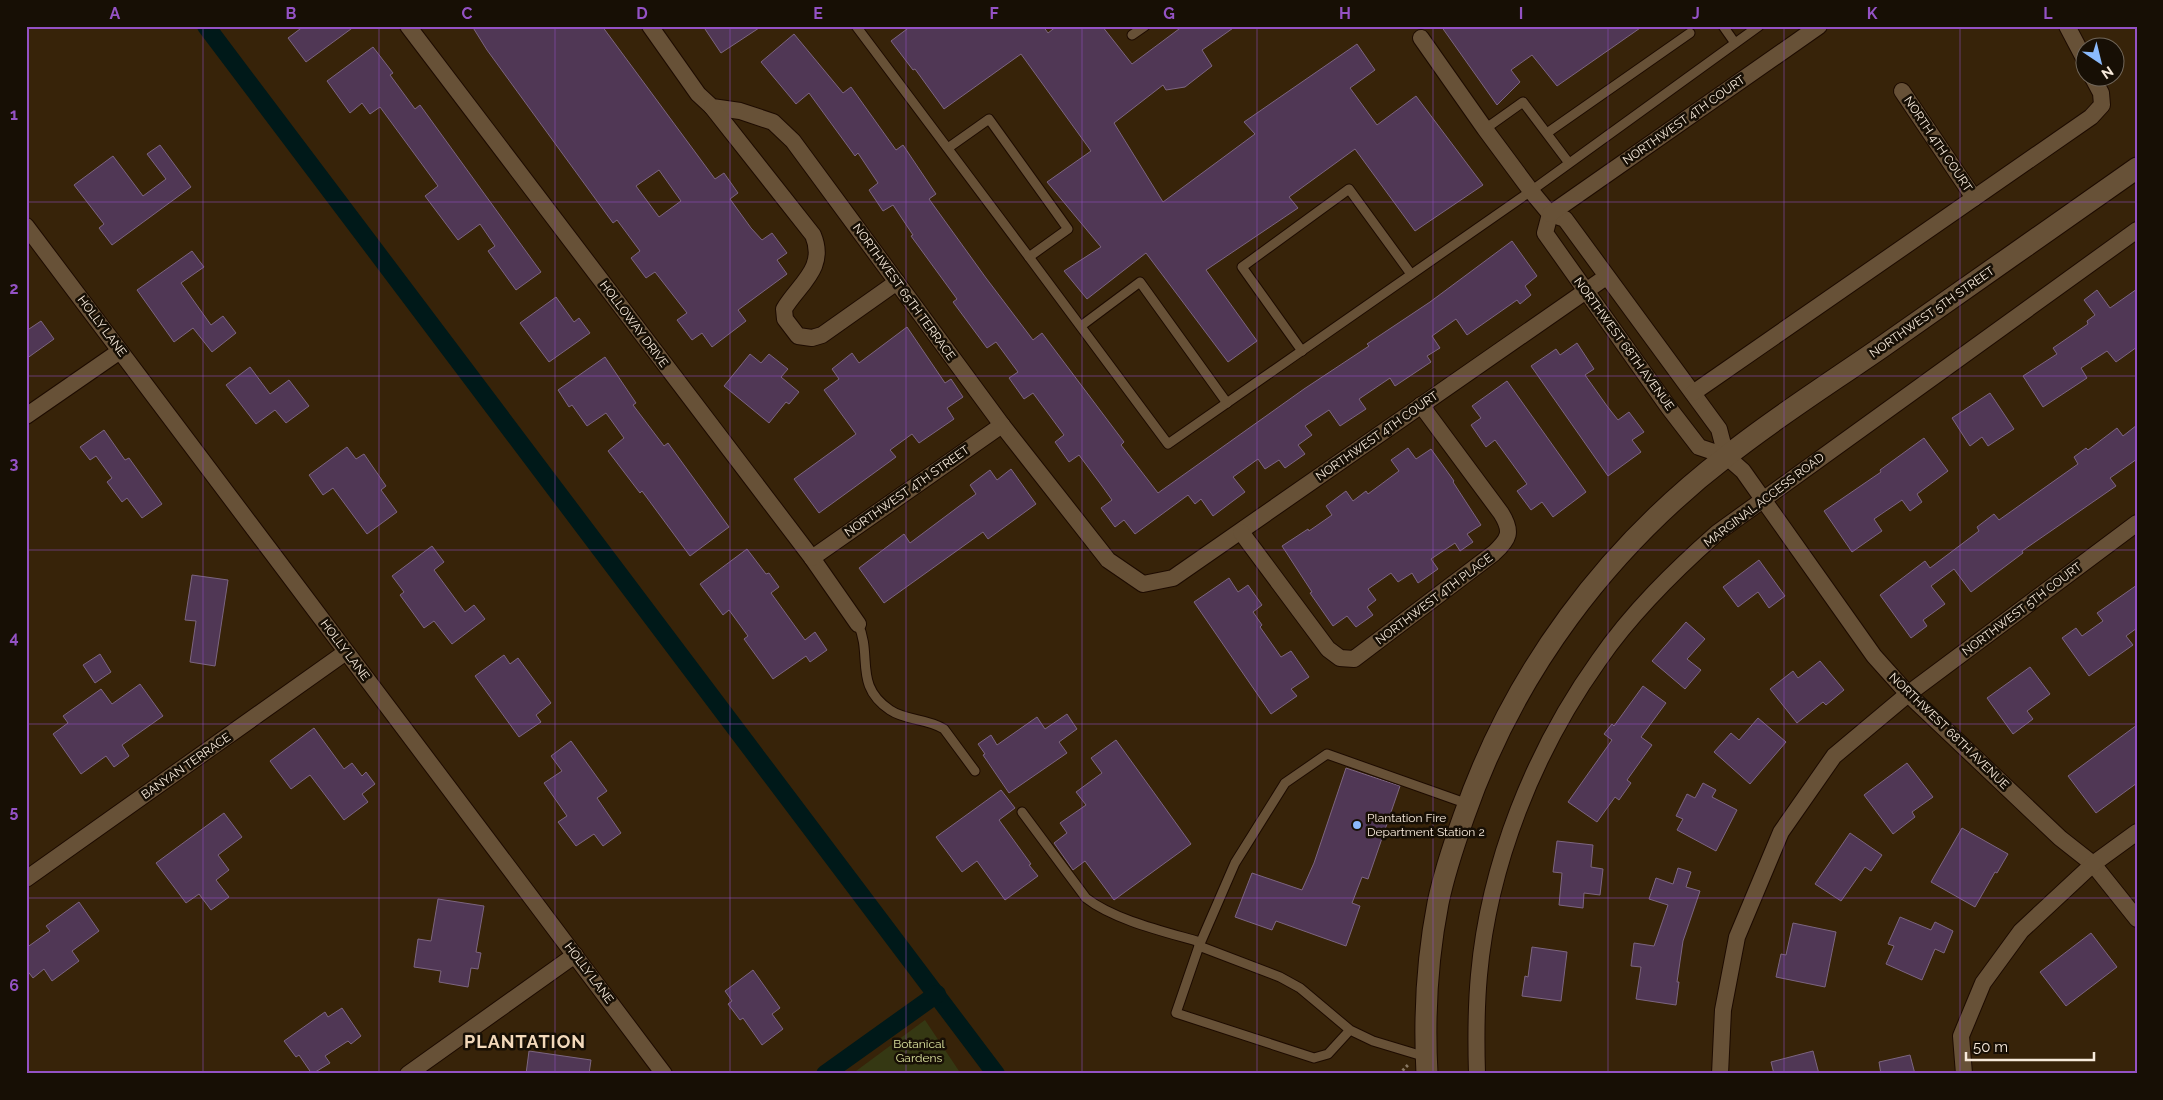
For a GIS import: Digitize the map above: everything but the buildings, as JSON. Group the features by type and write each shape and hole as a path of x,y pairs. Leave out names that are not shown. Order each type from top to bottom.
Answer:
{"street":[{"name":"HOLLOWAY DRIVE","path":"408,26 812,558 858,624"},
{"path":"650,26 698,94 712,107 813,235 818,251 812,273 784,309 785,319 798,336 812,338 822,335 897,282"},
{"name":"NORTHWEST 4TH COURT","path":"1550,214 1819,26"},
{"path":"2067,26 2076,43"},
{"name":"NORTHWEST 68TH AVENUE","path":"1422,38 1531,191 1550,214 1565,219 1693,393 1719,430 1726,456"},
{"path":"1693,393 2091,117 2102,105 2101,93 2098,88"},
{"name":"NORTH 4TH COURT","path":"1902,91 1974,198"},
{"name":"NORTHWEST 65TH TERRACE","path":"712,107 740,111 773,122 793,141 1002,425 1108,560 1143,584"},
{"name":"NORTHWEST 5TH STREET","path":"1421,1065 1428,976 1438,903 1447,866 1468,804 1506,715 1528,675 1576,607 1615,559 1639,534 1726,456 2137,168"},
{"name":"NORTHWEST 68TH AVENUE","path":"1550,214 1545,233 1699,447 1726,456 1743,471 1874,656 1908,694 2060,838 2093,864 2137,918"},
{"name":"HOLLY LANE","path":"26,226 664,1074"},
{"name":"MARGINAL ACCESS ROAD","path":"1477,1074 1476,1037 1479,975 1492,899 1503,854 1519,808 1538,765 1578,692 1599,659 1656,590 1717,533 2137,230"},
{"name":"NORTHWEST 4TH COURT","path":"1143,584 1173,578 1606,277"},
{"path":"26,416 120,350"},
{"name":"NORTHWEST 4TH PLACE","path":"1241,532 1328,650 1340,658 1354,659 1494,554 1509,535 1507,523 1501,513 1421,405"},
{"name":"NORTHWEST 4TH STREET","path":"812,558 1002,425"},
{"name":"NORTHWEST 5TH COURT","path":"1720,1074 1723,1010 1737,937 1781,832 1834,756 1908,694 2137,523"},
{"name":"BANYAN TERRACE","path":"26,879 346,652"},
{"path":"1964,1074 1961,1036 1983,983 2021,931 2093,864 2137,832"},
{"path":"408,1074 575,956"}],"lane":[{"path":"856,26 1168,444 1531,191 1759,26"},
{"path":"1132,35 1144,26"},
{"path":"1723,26 1735,43"},
{"path":"1547,133 1690,33"},
{"path":"1485,129 1524,102 1569,163"},
{"path":"948,148 989,120 1068,228 1029,257"},
{"path":"1302,350 1242,267 1350,189 1411,274"},
{"path":"1081,326 1140,282 1227,403"},
{"path":"858,624 864,637 866,679 872,692 890,710 904,717 937,724 944,729 975,771"},
{"path":"1350,1030 1328,1054 1314,1058 1176,1013 1199,944 1235,863 1285,783 1327,754 1468,804"},
{"path":"1022,812 1086,898 1097,907 1199,944 1280,977 1293,984 1350,1030 1421,1065"}],"path":[{"path":"1399,1074 1421,1065"}],"green space":[{"name":"Botanical Gardens","path":"925,1020 961,1074 852,1074"}],"waterway":[{"path":"206,26 996,1074"},
{"path":"825,1074 937,994"}],"place":[{"name":"Plantation Fire Department Station 2","path":"1357,825"}],"district":[{"name":"PLANTATION","path":"525,1041"}]}
